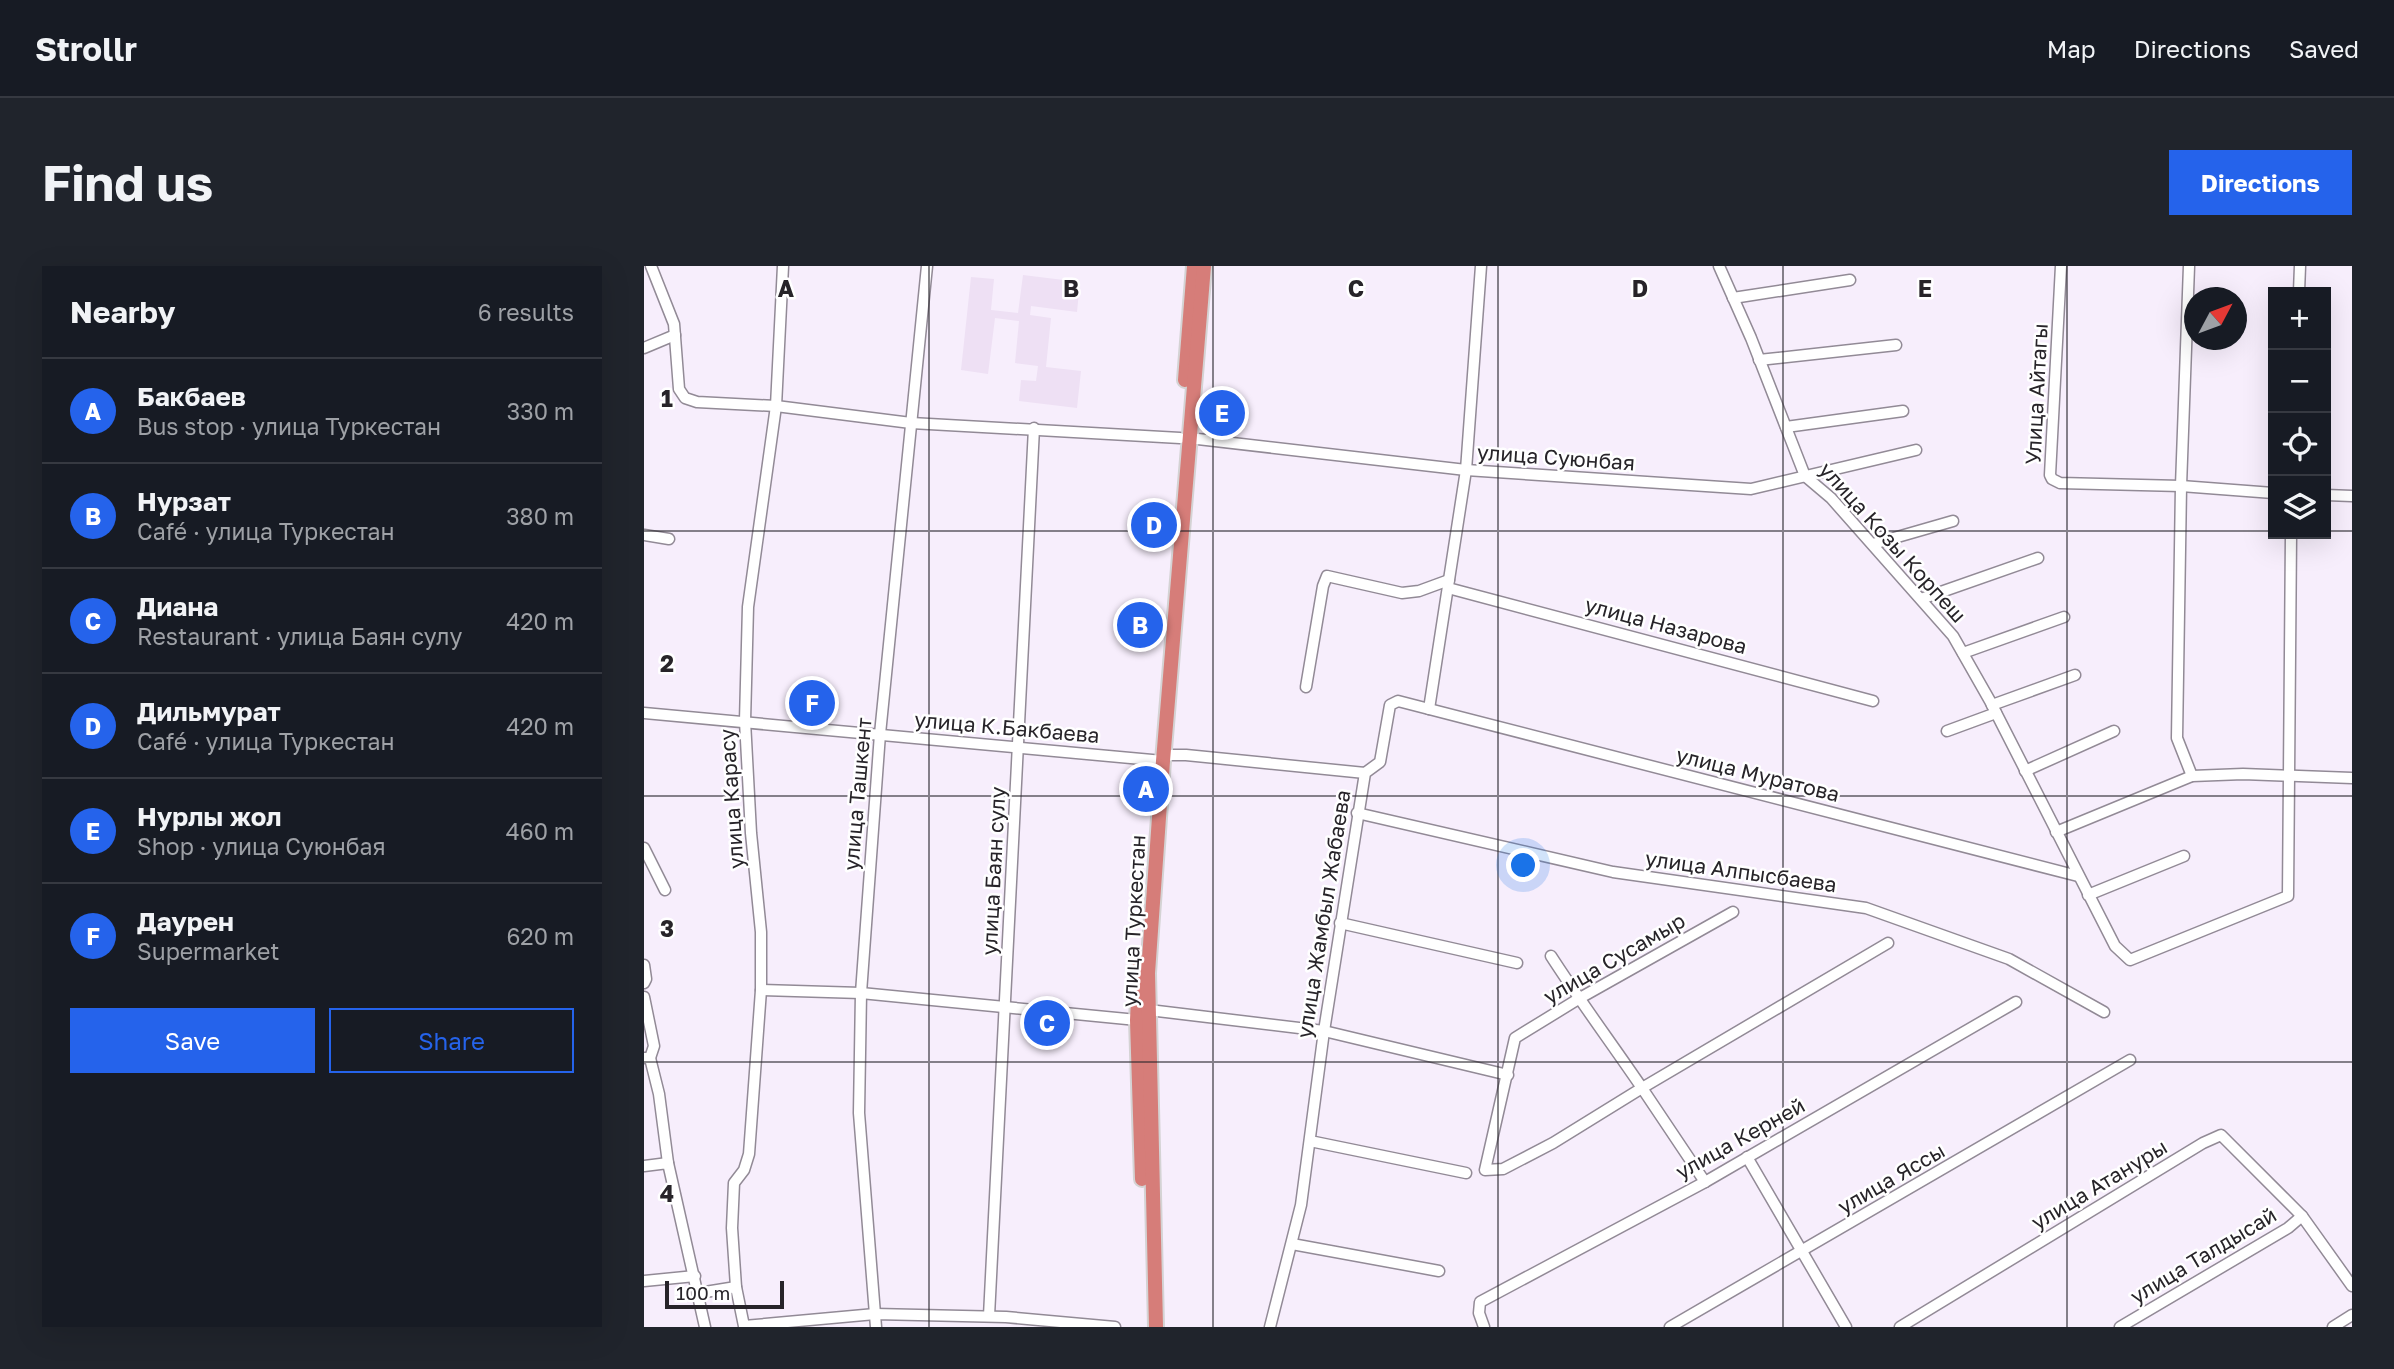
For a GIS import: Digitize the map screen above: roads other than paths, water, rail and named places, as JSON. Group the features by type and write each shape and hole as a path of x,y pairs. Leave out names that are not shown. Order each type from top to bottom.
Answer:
{"highway":[{"name":"улица Туркестан","path":"1146,1327 1138,1020 1184,438 1194,266"},
{"name":"улица Туркестан","path":"1184,438 1205,266"},
{"name":"улица Туркестан","path":"1156,1327 1148,973 1158,760"}],"street":[{"path":"644,348 675,335 674,324 651,266"},
{"name":"улица Карасу","path":"744,1326 736,1287 732,1228 734,1183 744,1170 749,1154 761,990 761,932 751,833 745,721 748,607 776,407 783,266"},
{"name":"улица Ташкент","path":"876,1327 859,1113 861,993 880,734 927,266"},
{"path":"1429,709 1466,470 1481,266"},
{"name":"улица Козы Корпеш","path":"1719,266 1805,476 1831,498 1953,636 1994,709 2115,946 2130,960 2288,896 2289,776"},
{"name":"Улица Айтагы","path":"2061,266 2050,475 2052,479 2060,482 2180,486 2268,493"},
{"path":"2189,266 2180,486 2176,738 2192,776"},
{"path":"2299,287 2300,266"},
{"path":"1733,298 1850,280"},
{"name":"улица Суюнбая","path":"675,335 679,389 685,398 697,402 776,407 911,423 1184,438 1466,470 1751,489 1916,450"},
{"path":"1759,360 1896,345"},
{"path":"1786,427 1903,411"},
{"name":"улица Баян сулу","path":"989,1316 1020,747 1034,428"},
{"path":"2331,495 2352,496"},
{"path":"1873,544 1953,521"},
{"path":"644,535 669,539"},
{"path":"2289,776 2291,539"},
{"path":"1921,600 2038,558"},
{"path":"1306,687 1327,576 1402,593 1449,584"},
{"name":"улица Назарова","path":"1449,584 1873,701"},
{"path":"1963,653 2064,617"},
{"path":"1947,731 2075,675"},
{"name":"улица Жамбыл Жабаева","path":"1270,1327 1301,1205 1324,1031 1364,773 1380,762 1390,705 1398,701 1429,709"},
{"name":"улица Муратова","path":"1429,709 2078,876"},
{"name":"улица К.Бакбаева","path":"644,713 1158,760 1169,755 1186,755 1364,773"},
{"path":"2025,771 2115,731"},
{"path":"2056,832 2192,776 2243,774 2352,778"},
{"name":"улица Алпысбаева","path":"1357,813 1613,873 1866,908 2009,959 2104,1012"},
{"path":"644,848 665,890"},
{"path":"2088,895 2184,856"},
{"name":"улица Сусамыр","path":"1508,1075 1515,1038 1580,998 1733,912"},
{"path":"1340,923 1517,963"},
{"path":"1149,1010 1324,1031 1508,1075 1485,1170 1503,1169 1553,1143 1888,943"},
{"path":"1551,956 1705,1182"},
{"path":"644,965 644,983"},
{"path":"761,990 861,993 1138,1020"},
{"path":"644,997 654,1046 647,1058 659,1094 667,1163 705,1327"},
{"name":"улица Керней","path":"1483,1327 1479,1313 1480,1302 1705,1182 2016,1002"},
{"name":"улица Яссы","path":"1670,1327 2130,1060"},
{"name":"улица Атануры","path":"1900,1327 2203,1143 2221,1135 2302,1216"},
{"path":"1310,1141 1466,1173"},
{"path":"1747,1157 1846,1327"},
{"path":"644,1166 667,1163"},
{"name":"улица Талдысай","path":"2120,1327 2288,1228 2302,1216 2352,1286"},
{"path":"1292,1244 1439,1271"},
{"path":"644,1281 695,1276"},
{"path":"699,1293 736,1287"},
{"path":"744,1326 875,1314 989,1316 1007,1322 1115,1327"},
{"path":"2333,1327 2352,1315"}],"place":[{"name":"Нурлы жол","path":"1222,413"},
{"name":"Дильмурат","path":"1154,525"},
{"name":"Нурзат","path":"1140,625"},
{"name":"Даурен","path":"812,703"},
{"name":"Бакбаев","path":"1146,789"},
{"name":"Диана","path":"1047,1023"}]}
